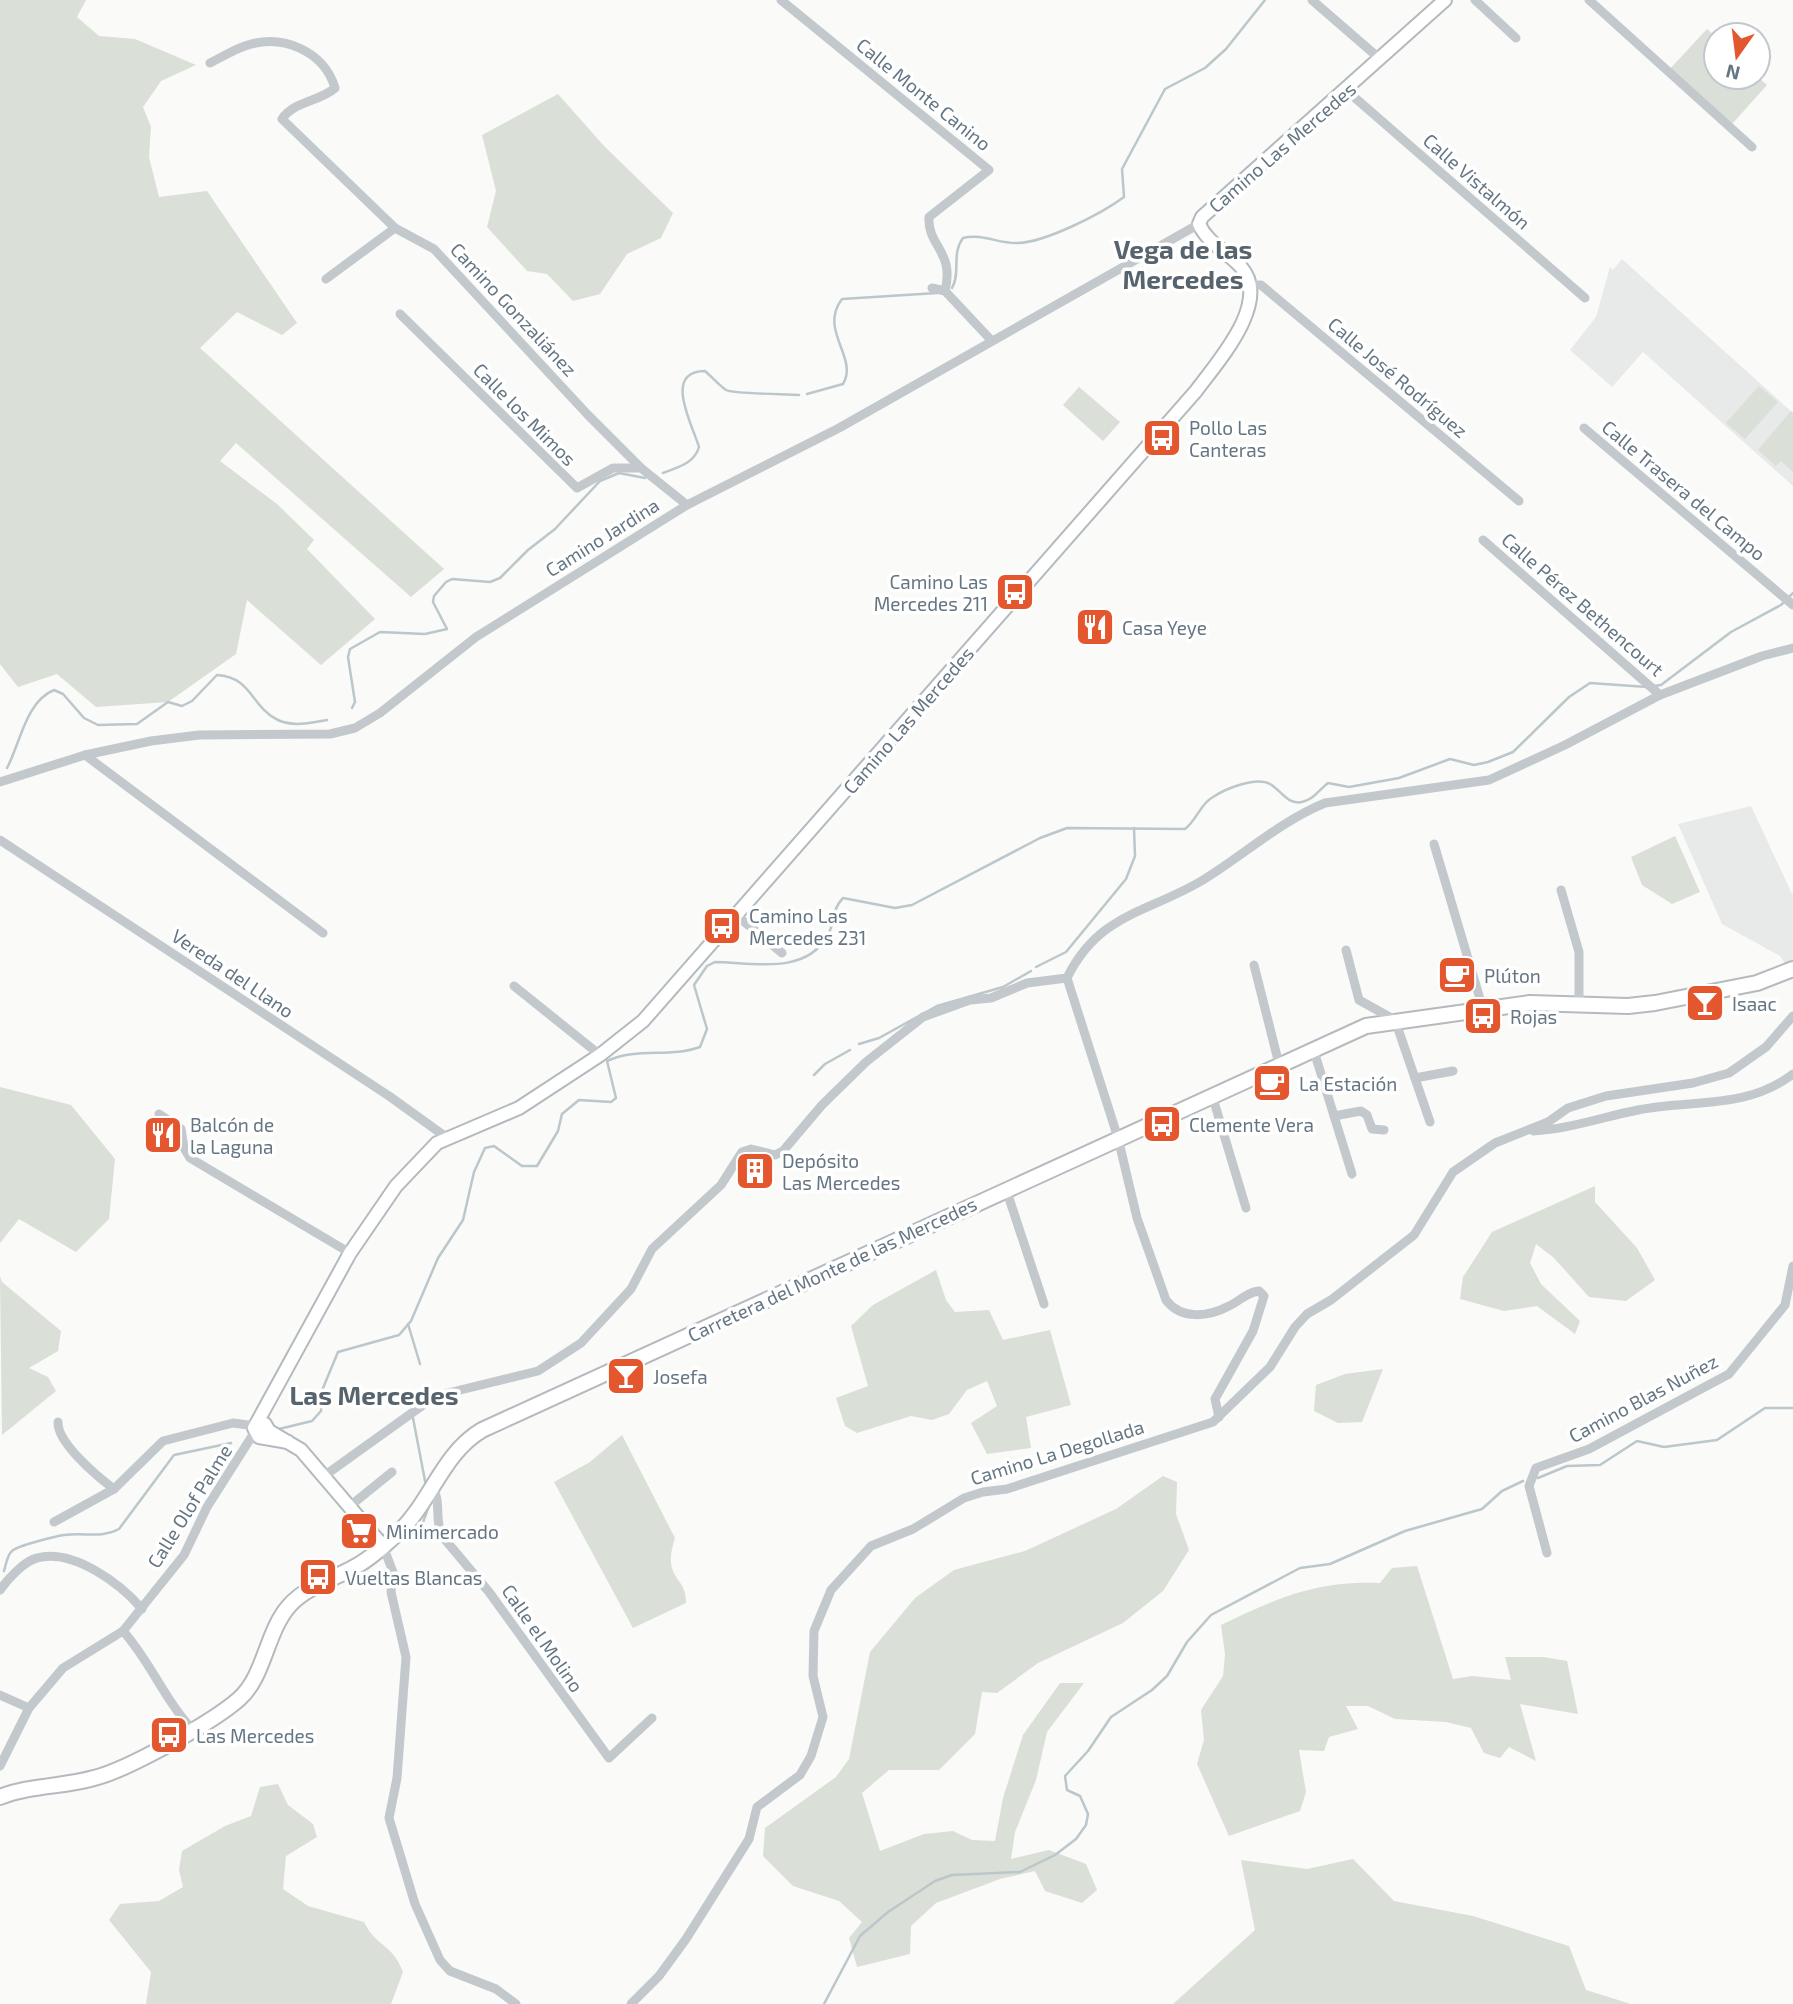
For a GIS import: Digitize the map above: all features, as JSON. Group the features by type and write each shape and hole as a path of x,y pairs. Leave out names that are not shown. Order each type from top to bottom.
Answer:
{"main road":[{"name":"Camino Las Mercedes","path":"260,1430 263,1409 281,1384 350,1253 396,1186 446,1137 519,1108 600,1055 643,1021 1196,391 1253,300 1252,285 1242,267 1202,233 1199,225 1202,217 1445,0"},
{"name":"Carretera del Monte de las Mercedes","path":"0,1797 16,1791 93,1779 116,1770 192,1729 241,1697 281,1618 297,1597 355,1567 383,1546 406,1524 451,1457 466,1440 482,1430 1366,1026 1530,1003 1628,1006 1655,1003 1757,983 1793,969"},
{"path":"260,1430 299,1448 383,1546"}],"street":[{"name":"Calle Monte Canino","path":"781,0 989,170 929,217 928,228 946,257 950,273 945,291"},
{"path":"1312,0 1380,59"},
{"path":"1475,0 1516,38"},
{"path":"1589,0 1752,147"},
{"name":"Camino Gonzaliánez","path":"210,63 247,45 296,45 307,50 332,78 335,88 325,97 289,109 282,119 395,228 435,249 641,468 687,505"},
{"name":"Calle Vistalmón","path":"1346,90 1585,298"},
{"name":"Camino Jardina","path":"0,782 85,755 150,741 199,735 330,734 355,728 380,713 476,637 687,505 839,428 1199,225"},
{"path":"326,279 395,228"},
{"name":"Calle José Rodríguez","path":"1252,285 1261,285 1520,501"},
{"path":"932,288 945,291 991,340"},
{"name":"Calle los Mimos","path":"400,314 577,488 613,468 641,468"},
{"name":"Calle Trasera del Campo","path":"1584,428 1789,602"},
{"name":"Calle Pérez Bethencourt","path":"1483,540 1655,690"},
{"path":"1219,1417 1215,1399 1253,1331 1264,1296 1259,1291 1252,1291 1227,1307 1196,1315 1173,1310 1166,1300 1137,1218 1118,1138 1067,978 1078,957 1112,924 1205,879 1305,811 1325,803 1489,780 1565,745 1655,690 1793,648"},
{"path":"85,755 323,933"},
{"name":"Vereda del Llano","path":"0,840 389,1096 446,1137"},
{"path":"1434,844 1483,1009"},
{"path":"1561,890 1579,952 1579,1004"},
{"path":"736,915 782,953"},
{"path":"1346,950 1359,1000 1395,1020 1430,1122"},
{"path":"1254,965 1279,1064"},
{"path":"324,1476 423,1405 448,1393 538,1371 580,1343 631,1289 652,1249 721,1185 742,1152 751,1149 775,1155 783,1151 822,1105 866,1062 923,1017 970,1000 991,998 1027,983 1067,978"},
{"path":"514,986 600,1055"},
{"path":"1219,1417 1270,1367 1295,1327 1307,1314 1331,1300 1415,1235 1453,1172 1495,1143 1528,1130 1568,1108 1606,1096 1693,1083 1729,1073 1766,1047 1793,1016"},
{"path":"1313,1048 1352,1174"},
{"path":"1415,1078 1453,1071"},
{"path":"1528,1130 1581,1126 1640,1110 1739,1100 1773,1088 1793,1074"},
{"path":"1212,1095 1247,1208"},
{"path":"1334,1116 1361,1111 1367,1115 1372,1129 1384,1130"},
{"path":"159,1114 181,1129 184,1148 190,1158 350,1253"},
{"path":"1006,1189 1044,1304"},
{"name":"Camino Blas Nuñez","path":"1547,1553 1529,1486 1536,1468 1589,1449 1729,1374 1785,1305 1793,1266"},
{"name":"Camino La Degollada","path":"631,2004 659,1976 686,1940 750,1839 757,1807 800,1774 811,1756 823,1717 813,1676 814,1631 831,1590 864,1551 913,1529 964,1499 983,1492 1007,1489 1219,1417"},
{"path":"58,1422 60,1433 72,1450 114,1489"},
{"path":"54,1522 114,1489 163,1441 236,1423 260,1430"},
{"name":"Calle Olof Palme","path":"0,1766 29,1708 63,1668 123,1630 184,1555 207,1507 260,1430"},
{"path":"350,1506 392,1472"},
{"name":"Calle el Molino","path":"432,1486 437,1494 442,1536 489,1592 609,1758 652,1718"},
{"path":"383,1546 393,1572 391,1592 406,1657 397,1778 389,1818 415,1904 440,1960 450,1971 496,1989 516,2004"},
{"path":"1,1587 36,1558 61,1559 111,1578 142,1609"},
{"path":"123,1630 140,1650 173,1708 192,1729"},
{"path":"0,1695 29,1708"}],"shaded area":[{"path":"0,0 86,0 77,17 99,36 135,39 196,65 161,81 143,107 151,127 149,157 159,197 207,191 297,323 282,335 237,312 200,348 444,569 411,597 236,443 220,461 277,504 314,540 307,549 375,619 321,665 247,600 236,654 168,702 96,707 57,674 18,687 0,664"},
{"path":"1702,34 1702,91 1762,91 1732,124 1667,72"},
{"path":"558,94 604,146 673,213 661,238 627,254 600,294 573,301 547,274 527,271 487,227 496,191 482,135"},
{"path":"1622,259 1793,413 1793,486 1643,352 1612,387 1570,350 1596,317 1610,267 1613,270"},
{"path":"1759,386 1778,402 1745,439 1726,423"},
{"path":"1079,387 1120,422 1103,441 1063,405"},
{"path":"1791,411 1793,472 1781,461 1776,466 1758,450"},
{"path":"1751,806 1793,896 1793,960 1785,964 1780,956 1722,924 1678,824"},
{"path":"1675,836 1700,892 1672,904 1642,885 1631,857"},
{"path":"0,1087 71,1105 115,1159 109,1219 76,1252 19,1219 0,1243"},
{"path":"1595,1186 1595,1202 1637,1248 1655,1280 1626,1301 1589,1297 1554,1258 1536,1244 1530,1263 1541,1284 1580,1321 1575,1334 1537,1306 1504,1311 1460,1299 1463,1277 1492,1232"},
{"path":"936,1270 946,1300 955,1312 989,1310 1003,1340 1050,1330 1071,1405 1026,1417 1031,1448 987,1454 971,1423 997,1406 987,1381 967,1390 949,1414 932,1420 911,1416 857,1433 845,1426 836,1398 868,1386 851,1326 873,1305"},
{"path":"0,1276 2,1282 61,1331 58,1351 29,1368 48,1377 56,1391 2,1435"},
{"path":"1383,1369 1362,1422 1338,1423 1314,1411 1316,1385 1345,1374"},
{"path":"622,1435 675,1538 671,1562 683,1587 686,1603 633,1628 554,1482 590,1462"},
{"path":"1163,1476 1177,1482 1176,1514 1189,1550 1163,1591 1123,1623 1038,1663 997,1693 982,1692 975,1734 939,1770 889,1770 862,1793 880,1851 924,1834 953,1831 972,1840 995,1841 1003,1798 1023,1735 1060,1683 1084,1683 1047,1732 1036,1780 1015,1832 1011,1859 1049,1850 1086,1864 1097,1890 1082,1903 1045,1891 1035,1871 1000,1879 936,1903 911,1926 910,1954 857,1967 849,1938 862,1922 839,1901 793,1886 763,1856 765,1828 836,1777 849,1759 870,1652 915,1598 954,1570 1025,1551 1116,1509"},
{"path":"1417,1566 1453,1679 1472,1676 1511,1680 1505,1657 1543,1657 1567,1661 1578,1714 1520,1704 1536,1761 1509,1747 1500,1758 1484,1753 1471,1728 1446,1722 1395,1719 1368,1706 1346,1706 1358,1729 1329,1737 1324,1751 1299,1750 1306,1792 1300,1811 1229,1836 1197,1764 1204,1740 1201,1710 1223,1676 1225,1654 1221,1625 1297,1593 1335,1585 1380,1583 1392,1568"},
{"path":"278,1784 288,1805 313,1824 317,1837 286,1856 283,1889 308,1906 364,1922 394,1955 403,1972 391,2004 146,2004 151,1972 109,1920 120,1904 159,1901 183,1887 179,1870 182,1851 225,1826 251,1816 260,1787"},
{"path":"1353,1859 1394,1901 1473,1916 1569,1946 1586,1990 1631,2004 1173,2004 1255,1930 1241,1860 1307,1869"}],"waterway":[{"path":"952,288 956,276 957,250 963,238 977,237 1011,243 1043,238 1073,226 1124,197 1122,169 1165,89 1205,68 1226,49 1265,0"},
{"path":"807,394 843,384 847,374 834,322 842,299 937,293"},
{"path":"663,473 689,461 699,447 684,401 685,380 692,373 705,371 726,390 799,395"},
{"path":"352,708 355,702 348,657 350,649 380,632 425,634 447,629 433,602 434,596 446,582 452,579 490,582 500,578 528,550 555,529 600,481 619,473 645,478"},
{"path":"1654,686 1661,685 1731,632 1781,605 1793,593"},
{"path":"7,768 30,713 44,696 54,690 63,694 84,718 98,725 137,724 168,702 182,706 192,701 217,675 238,681 262,708 278,720 296,724 327,720"},
{"path":"279,1429 312,1421 321,1411 323,1388 338,1352 399,1335 411,1321 438,1258 463,1220 474,1172 485,1148 494,1146 522,1166 537,1166 558,1131 562,1114 579,1100 611,1102 616,1098 607,1061 630,1054 677,1052 700,1047 707,1029 694,985 707,966 715,962 791,962 817,949 827,937 837,907 843,898 895,908 912,905 1040,838 1067,828 1185,829 1209,800 1225,790 1249,782 1270,784 1288,799 1302,802 1313,797 1328,783 1349,787 1399,778 1450,759 1474,765 1488,762 1513,752 1569,697 1590,683 1647,687"},
{"path":"1036,967 1066,952 1126,879 1135,856 1134,828"},
{"path":"859,1044 879,1038 937,1006 1003,987 1031,971"},
{"path":"814,1075 825,1064 850,1050"},
{"path":"408,1324 420,1364"},
{"path":"410,1407 415,1393"},
{"path":"1538,1478 1567,1466 1600,1465 1637,1441 1664,1447 1717,1440 1765,1408 1793,1408"},
{"path":"413,1418 426,1486"},
{"path":"4,1571 10,1553 15,1549 64,1535 99,1535 119,1529 174,1455 231,1443"},
{"path":"824,2004 860,1936 888,1912 935,1881 952,1875 1020,1872 1055,1855 1076,1839 1086,1825 1088,1814 1080,1796 1067,1790 1065,1776 1088,1751 1111,1717 1152,1690 1167,1676 1187,1642 1211,1615 1300,1568 1330,1564 1405,1531 1482,1509 1502,1491 1523,1481"},
{"path":"418,1536 430,1503"}],"place":[{"name":"Pollo Las Canteras","path":"1162,438"},
{"name":"Camino Las Mercedes 211","path":"1015,592"},
{"name":"Casa Yeye","path":"1095,627"},
{"name":"Camino Las Mercedes 231","path":"722,926"},
{"name":"Plúton","path":"1457,975"},
{"name":"Isaac","path":"1705,1003"},
{"name":"Rojas","path":"1483,1016"},
{"name":"La Estación","path":"1272,1083"},
{"name":"Clemente Vera","path":"1162,1124"},
{"name":"Balcón de la Laguna","path":"163,1135"},
{"name":"Depósito Las Mercedes","path":"755,1171"},
{"name":"Josefa","path":"626,1376"},
{"name":"Minimercado","path":"359,1531"},
{"name":"Vueltas Blancas","path":"318,1577"},
{"name":"Las Mercedes","path":"169,1735"}],"district":[{"name":"Vega de las Mercedes","path":"1183,263"},
{"name":"Las Mercedes","path":"374,1394"}]}
